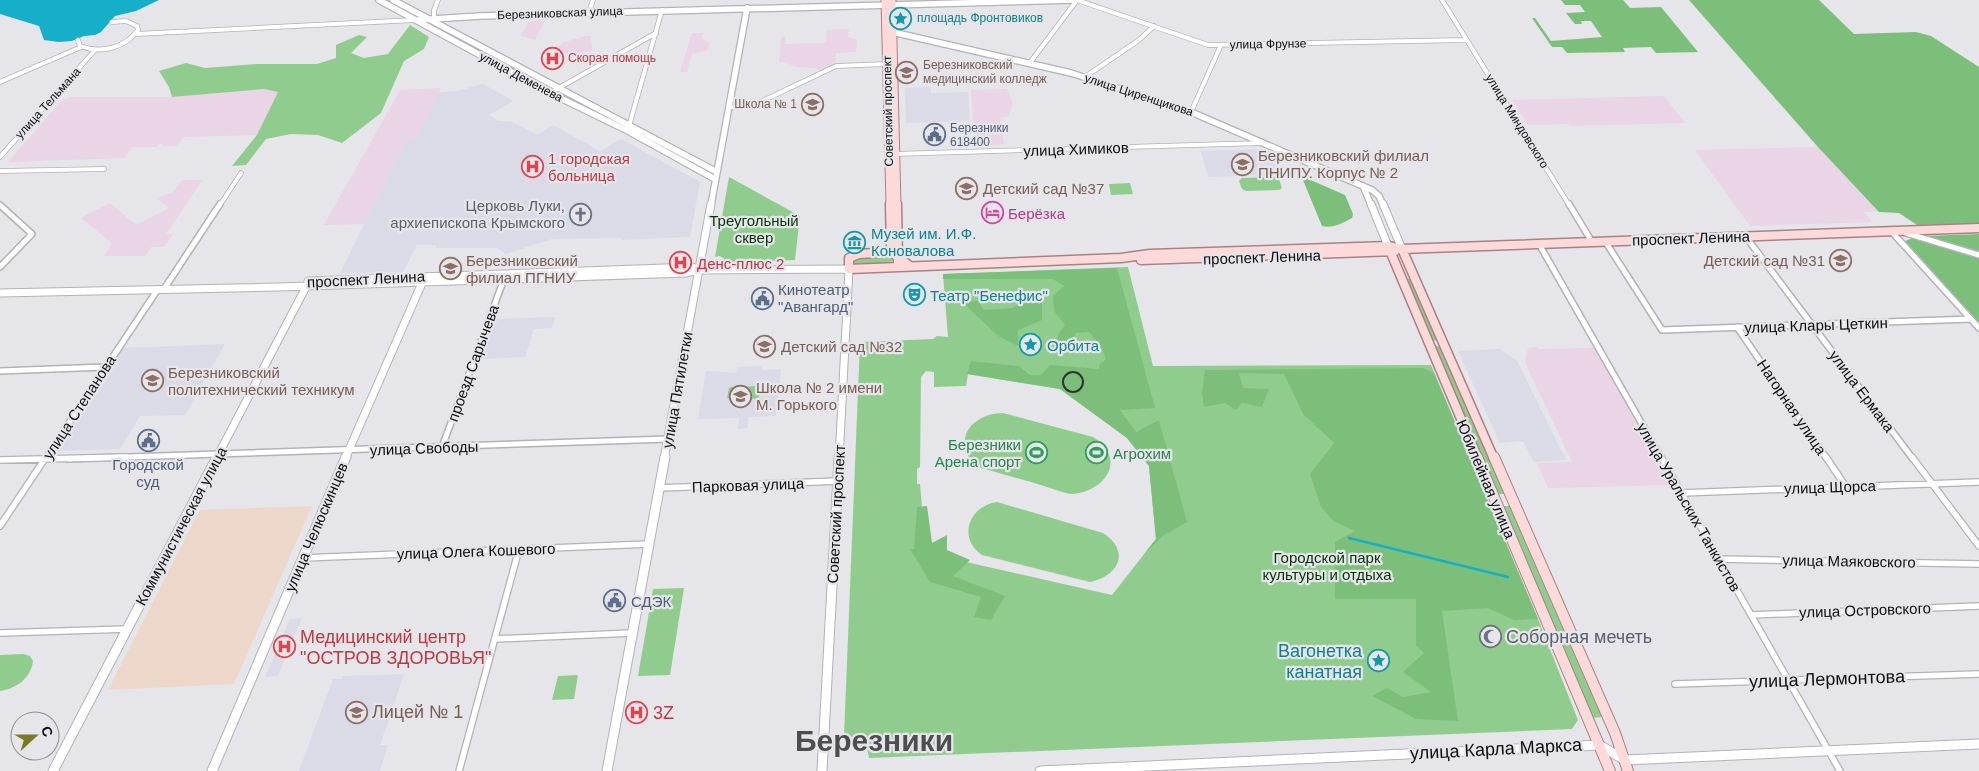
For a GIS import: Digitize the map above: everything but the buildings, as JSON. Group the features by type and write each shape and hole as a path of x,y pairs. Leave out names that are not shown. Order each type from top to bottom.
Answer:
{"main road":[{"name":"улица Деменева","path":"379,0 550,93 716,176"},
{"name":"улица Деменева","path":"392,0 431,18 557,89 671,148 716,176"},
{"name":"Березниковская улица","path":"416,20 889,2 1076,0"},
{"name":"Советский проспект","path":"889,2 887,64 899,259"},
{"name":"улица Пятилетки","path":"607,771 747,8"},
{"name":"Советский проспект","path":"889,31 893,46 891,252"},
{"name":"улица Циренщикова","path":"889,31 1085,77 1191,112 1363,186 1380,196 1402,249"},
{"path":"893,46 898,39 908,36"},
{"path":"665,152 671,148"},
{"name":"Юбилейная улица","path":"1363,186 1610,771"},
{"name":"проспект Ленина","path":"308,284 422,283 686,273 699,270 891,268 1121,258 1151,260 1389,249 1979,228"},
{"name":"Юбилейная улица","path":"1402,249 1612,726 1627,766"},
{"path":"891,252 910,266"},
{"name":"проспект Ленина","path":"821,269 834,266 860,254 891,252"},
{"name":"Советский проспект","path":"822,771 849,258"},
{"path":"891,268 896,265 899,259"},
{"name":"проспект Ленина","path":"0,293 279,287 308,284 692,267 699,270"},
{"name":"улица Челюскинцев","path":"212,771 348,450 422,283"},
{"name":"Коммунистическая улица","path":"53,771 308,284"},
{"path":"1627,766 1829,751 1979,744"},
{"name":"улица Карла Маркса","path":"1040,771 1599,745 1627,766"}],"street":[{"path":"431,18 438,0"},
{"path":"589,12 593,0"},
{"path":"1029,64 1076,0"},
{"name":"улица Фрунзе","path":"1076,0 1208,45 1466,40"},
{"name":"улица Миндовского","path":"1442,0 1592,242"},
{"path":"629,126 662,10"},
{"path":"120,21 125,16"},
{"name":"Березниковская улица","path":"136,34 416,20"},
{"path":"0,82 81,47 95,50 120,44 136,34 138,30 135,24 120,21 112,22"},
{"path":"1085,77 1139,40 1154,26"},
{"path":"550,93 656,33"},
{"path":"78,40 81,47"},
{"path":"1191,112 1221,45"},
{"name":"улица Тельмана","path":"0,157 95,50"},
{"path":"729,107 752,106 836,66 887,64"},
{"name":"улица Химиков","path":"893,154 1263,143"},
{"path":"0,171 104,169"},
{"name":"улица Степанова","path":"0,526 105,367 241,173"},
{"path":"0,205 32,234 0,268"},
{"path":"1895,231 1979,255"},
{"path":"1895,231 1979,328"},
{"name":"улица Ермака","path":"1745,236 1978,542"},
{"name":"улица Клары Цеткин","path":"1605,241 1662,330 1971,319"},
{"name":"улица Уральских Танкистов","path":"1539,244 1840,771"},
{"name":"проезд Сарычева","path":"442,447 504,279"},
{"name":"Нагорная улица","path":"1737,328 1846,487"},
{"path":"0,371 105,367"},
{"name":"улица Свободы","path":"0,460 218,455 668,439"},
{"name":"Парковая улица","path":"659,488 838,482"},
{"name":"улица Щорса","path":"1681,493 1979,482"},
{"name":"улица Олега Кошевого","path":"303,558 649,544"},
{"path":"459,771 519,549"},
{"name":"улица Маяковского","path":"1719,559 1979,564"},
{"name":"улица Островского","path":"1751,615 1979,606"},
{"path":"0,633 127,629"},
{"path":"495,639 632,633"},
{"name":"улица Лермонтова","path":"1675,684 1979,674"}],"shaded area":[{"path":"529,21 545,21 535,40 521,36"},
{"path":"849,29 848,37 857,40 856,52 836,53 835,63 829,67 820,71 816,68 796,67 785,62 779,62 781,37 785,37 785,44 826,43 827,30"},
{"path":"692,33 703,33 701,38 710,43 707,51 692,53 687,72 680,72"},
{"path":"590,36 593,50 569,55 556,50 555,46 562,45 561,43"},
{"name":"1 городская больница","path":"483,84 513,101 489,115 498,121 513,122 537,135 553,125 600,151 621,139 700,182 690,237 621,240 622,238 552,239 506,254 497,248 436,248 436,245 417,245 403,272 340,273 406,139 416,139 439,92 457,91"},
{"path":"931,87 931,93 968,92 970,121 906,123 905,88"},
{"path":"441,88 416,139 406,139 364,224 324,225 400,90"},
{"path":"264,89 279,92 257,135 184,137 176,146 162,146 163,144 159,144 156,147 132,147 124,158 8,162 62,100 70,97 172,97"},
{"path":"1007,89 1013,104 1008,117 1000,118 1004,144 975,147 971,90"},
{"path":"1664,96 1685,123 1570,126 1568,124 1528,125 1512,100"},
{"path":"1822,147 1879,211 1864,212 1872,222 1750,226 1695,150"},
{"name":"Березниковский филиал ПНИПУ. Корпус № 2","path":"1265,149 1275,153 1282,174 1208,177 1201,151"},
{"path":"182,180 202,180 166,234 173,234 164,247 151,247 145,256 104,256 112,243 81,218 110,203 136,225 167,209 168,207 157,198 174,192"},
{"path":"555,317 552,328 534,329 525,357 481,359 495,319"},
{"name":"Березниковский политехнический техникум","path":"225,344 185,415 140,416 120,449 55,451 122,348"},
{"path":"1537,347 1539,349 1596,348 1669,485 1548,488 1537,463 1572,462 1525,362 1528,348"},
{"path":"1500,349 1517,361 1566,460 1534,462 1523,441 1500,443 1458,351"},
{"name":"Школа № 2 имени М. Горького","path":"761,366 761,370 781,369 776,416 749,417 747,428 738,429 739,418 698,419 706,371 736,373 737,367"},
{"path":"312,506 234,684 108,690 200,510"},
{"name":"Медицинский центр \"ОСТРОВ ЗДОРОВЬЯ\"","path":"302,618 278,676 265,677 290,619"},
{"name":"Лицей № 1","path":"404,674 380,745 388,745 380,771 299,771 333,679 342,679 343,676"}],"green space":[{"path":"1561,0 1623,0 1630,8 1661,7 1698,52 1656,53 1651,47 1623,48 1625,52 1567,53 1562,47 1552,47 1532,18 1535,18 1551,41 1602,37 1591,21 1581,21 1582,24 1575,24 1566,13 1585,12 1580,5 1565,5"},
{"path":"1689,0 1819,0 1854,34 1916,32 1931,36 1979,67 1979,224 1917,225 1899,213 1879,212 1818,147"},
{"path":"410,25 429,37 424,49 404,61 381,113 342,143 318,135 291,134 266,139 246,165 232,166 257,135 278,92 264,89 172,97 169,87 159,71 186,63 205,68 257,64 317,64 336,58 336,45 359,35 367,37 351,53 364,58 388,54"},
{"name":"Треугольный сквер","path":"729,177 800,216 795,260 722,262 724,258 715,257"},
{"path":"1275,177 1279,179 1282,188 1279,190 1246,191 1242,189 1239,181 1242,178"},
{"path":"1306,178 1345,195 1353,214 1352,218 1334,226 1322,226 1303,180"},
{"path":"1130,183 1133,194 1111,195 1109,184"},
{"path":"1979,234 1979,253 1925,236"},
{"path":"1913,238 1979,258 1979,323 1905,241"},
{"path":"890,256 892,261 890,264 856,267 852,263 853,258"},
{"name":"Городской парк культуры и отдыха","path":"1128,267 1153,366 1431,365 1538,619 1578,720 1572,729 869,758 867,749 861,742 849,736 844,736 860,342 933,339 937,336 948,337 943,274","holes":["926,371 934,372 934,387 966,386 968,374 1060,389 1127,438 1149,466 1156,539 1112,595 926,553 920,484 917,484 917,469 920,467 921,377"]},
{"path":"1117,268 1155,408 1120,410 1136,432 1159,420 1187,522 1164,535 1144,554 1156,539 1149,466 1127,438 1060,389 967,374 971,361 1019,366 1030,375 1041,375 1050,365 1099,369 1099,365 1106,359 1100,345 1089,332 1076,333 1068,350 1055,346 1059,333 1065,325 1054,311 1053,296 1064,286 1053,279 943,279 943,274"},
{"path":"1413,278 1438,340 1432,341 1405,279"},
{"path":"961,301 980,301 984,310 1013,308 1024,301 1042,302 1042,320 1018,330 1018,346 998,336"},
{"path":"1435,346 1441,346 1506,494 1497,494"},
{"path":"1423,368 1434,373 1538,619 1514,620 1488,608 1442,611 1458,721 1416,719 1372,696 1387,688 1403,697 1431,692 1403,672 1424,653 1416,645 1416,599 1335,599 1335,542 1355,531 1333,521 1321,507 1310,474 1334,443 1303,414 1284,374 1239,373 1243,388 1269,389 1262,407 1242,403 1236,410 1225,403 1204,407 1202,393 1205,370"},
{"path":"758,386 761,388 759,397 756,399 727,398 729,388 731,387"},
{"path":"1003,413 1093,437 1104,446 1109,455 1108,473 1095,487 1073,494 966,464 969,457 965,448 965,439 972,425 986,416"},
{"path":"997,502 1103,533 1117,547 1118,562 1108,574 1090,582 982,555 974,548 970,540 968,532 970,524 973,516 979,510"},
{"path":"927,506 932,543 947,535 947,550 970,560 953,576 1005,596 991,620 974,617 981,597 930,582 910,549 914,549 917,507"},
{"path":"1502,506 1511,506 1602,717 1592,718"},
{"path":"684,588 670,675 638,676 653,589"},
{"path":"23,654 30,656 33,661 29,673 22,682 12,688 0,691 0,655"},
{"path":"578,675 574,699 552,700 558,676"}],"water":[{"path":"0,0 159,0 136,11 115,16 101,32 95,35 59,42 44,40 39,26 0,14"}],"waterway":[{"path":"1349,538 1508,577"}],"railway":[{"path":"1069,372 1077,372 1083,378 1083,382 1083,386 1077,392 1069,392 1063,386 1063,378 1069,372"}],"place":[{"name":"площадь Фронтовиков","path":"901,18"},
{"name":"Скорая помощь","path":"552,58"},
{"name":"Березниковский медицинский колледж","path":"907,72"},
{"name":"Школа № 1","path":"813,104"},
{"name":"Березники 618400","path":"934,135"},
{"name":"Березниковский филиал ПНИПУ. Корпус № 2","path":"1242,164"},
{"name":"1 городская больница","path":"532,167"},
{"name":"Детский сад №37","path":"967,188"},
{"name":"Берёзка","path":"992,213"},
{"name":"Церковь Луки, архиепископа Крымского","path":"581,214"},
{"name":"Музей им. И.Ф. Коновалова","path":"855,242"},
{"name":"Детский сад №31","path":"1841,260"},
{"name":"Денс-плюс 2","path":"681,263"},
{"name":"Березниковский филиал ПГНИУ","path":"450,269"},
{"name":"Театр \"Бенефис\"","path":"914,295"},
{"name":"Кинотеатр \"Авангард\"","path":"762,298"},
{"name":"Орбита","path":"1031,345"},
{"name":"Детский сад №32","path":"765,346"},
{"name":"Березниковский политехнический техникум","path":"152,381"},
{"name":"Школа № 2 имени М. Горького","path":"740,396"},
{"name":"Городской суд","path":"148,441"},
{"name":"Березники Арена спорт","path":"1037,453"},
{"name":"Агрохим","path":"1097,453"},
{"name":"СДЭК","path":"615,601"},
{"name":"Соборная мечеть","path":"1490,637"},
{"name":"Медицинский центр \"ОСТРОВ ЗДОРОВЬЯ\"","path":"284,647"},
{"name":"Вагонетка канатная","path":"1378,661"},
{"name":"Лицей № 1","path":"356,712"},
{"name":"3Z","path":"637,713"}],"district":[{"name":"Березники","path":"874,740"}]}
